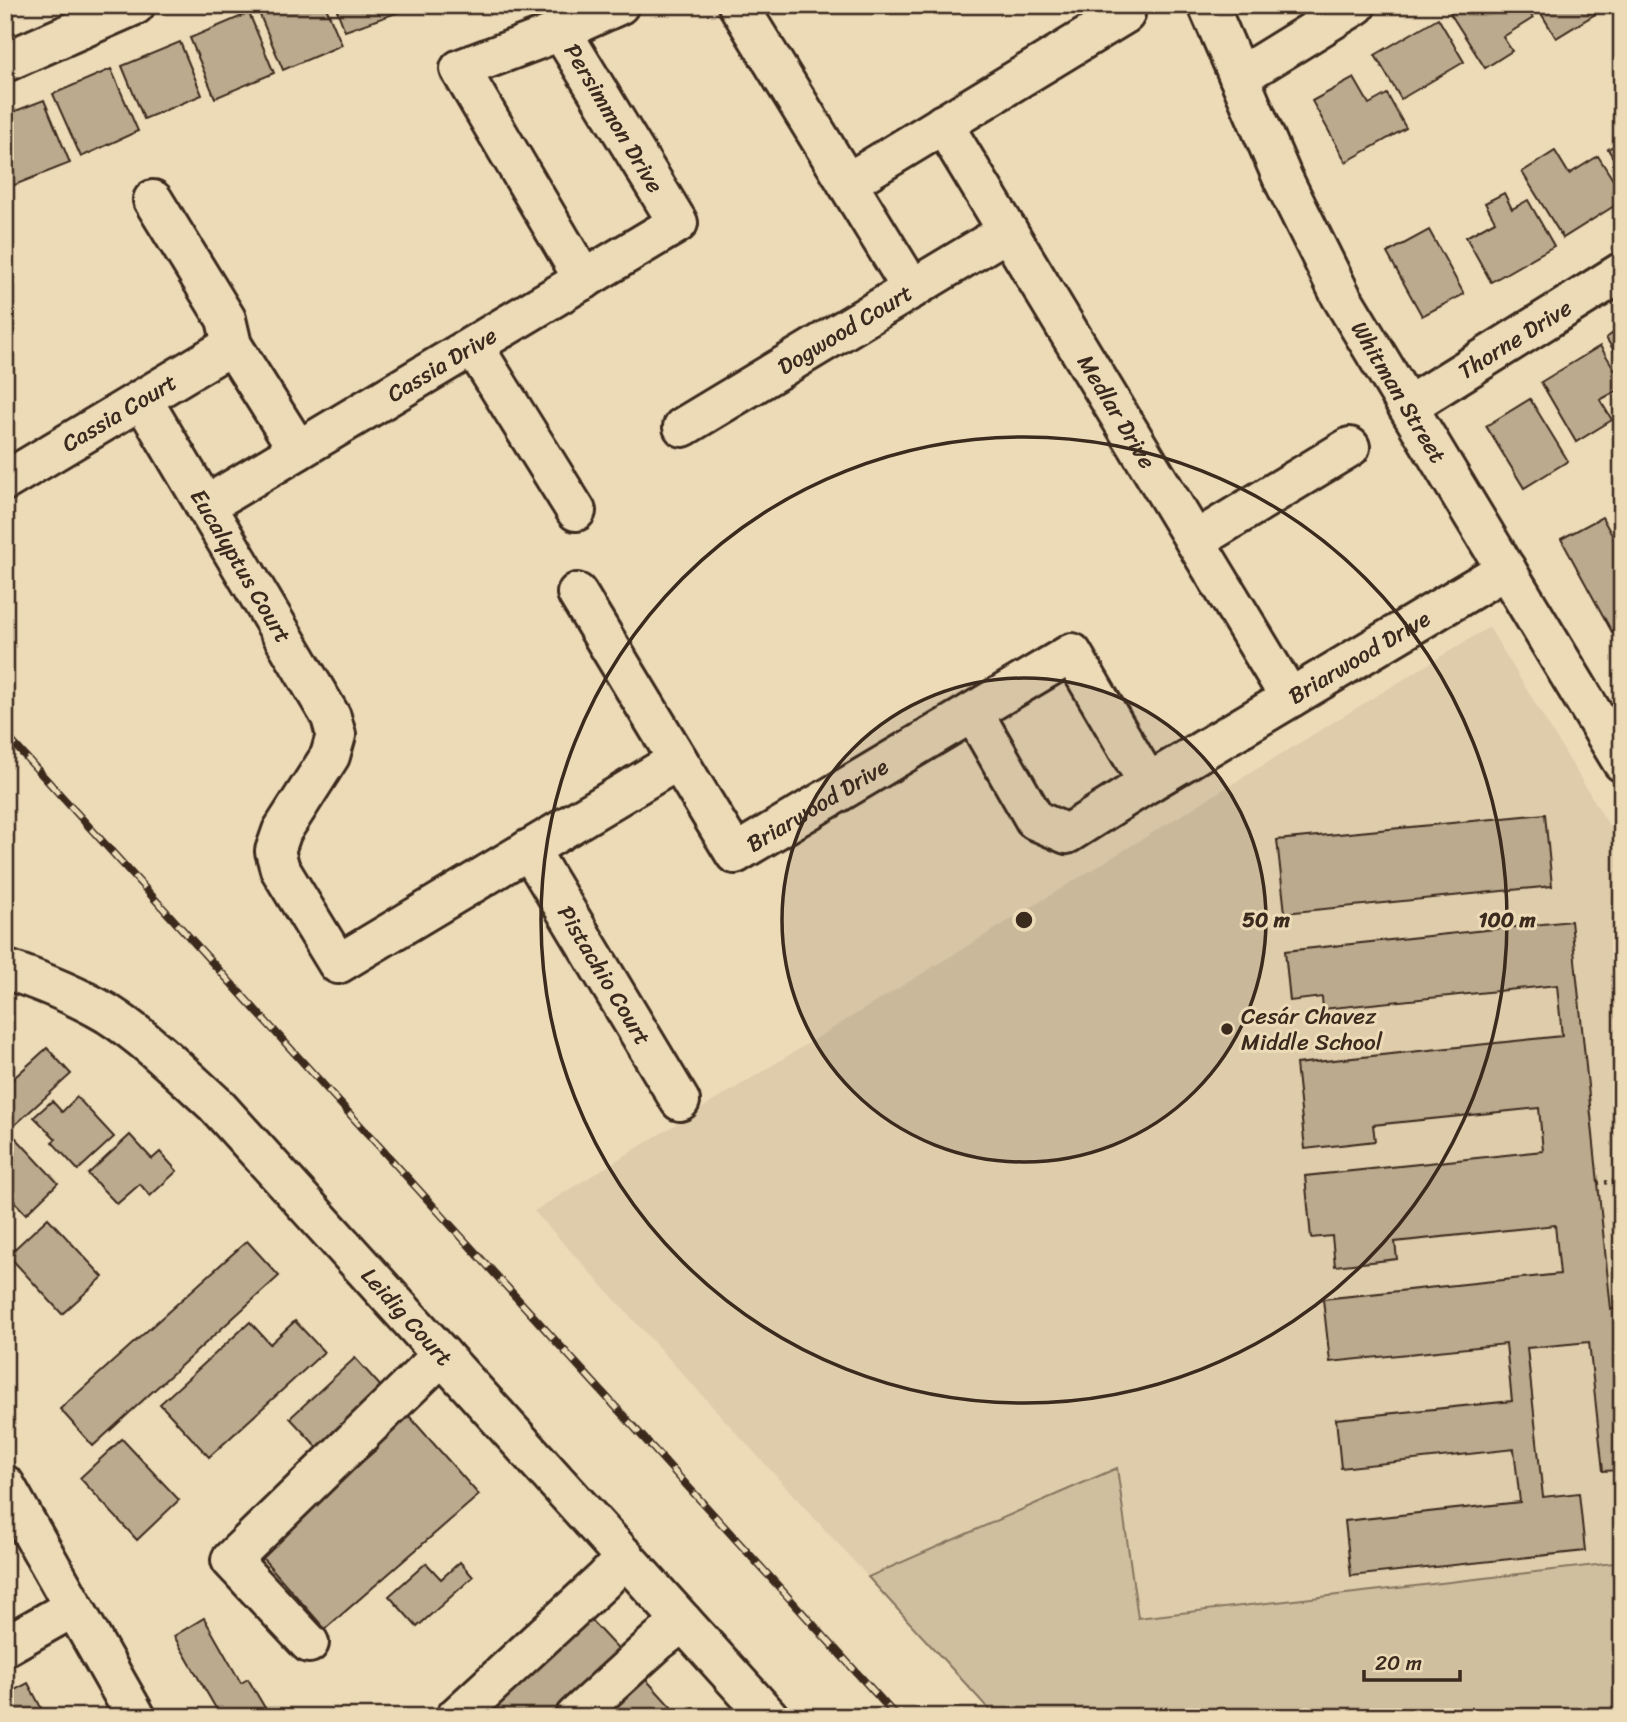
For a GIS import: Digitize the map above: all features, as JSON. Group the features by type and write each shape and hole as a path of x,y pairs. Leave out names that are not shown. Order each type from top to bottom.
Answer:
{"street":[{"path":"5,62 135,5"},
{"name":"Persimmon Drive","path":"619,5 561,31 678,223"},
{"path":"738,5 912,289"},
{"name":"Whitman Street","path":"1208,5 1311,239 1341,296 1506,569 1610,715 1622,762"},
{"path":"1238,77 1356,5"},
{"path":"847,183 1125,14"},
{"path":"561,31 460,69 584,279"},
{"name":"Medlar Drive","path":"943,124 1290,698"},
{"path":"153,200 226,319 232,345 298,450"},
{"name":"Cassia Drive","path":"205,506 678,223"},
{"name":"Dogwood Court","path":"683,427 1008,231"},
{"name":"Thorne Drive","path":"1408,406 1622,272"},
{"name":"Cassia Court","path":"5,481 232,345"},
{"path":"474,347 576,511"},
{"name":"Eucalyptus Court","path":"142,399 331,718 336,735 330,755 282,831 275,851 281,869 338,964 529,849"},
{"path":"1195,541 1350,447"},
{"name":"Briarwood Drive","path":"678,760 734,854 1072,653 1149,783 1506,569"},
{"path":"529,849 678,760 577,593"},
{"path":"973,712 1035,820 1067,834 1149,783"},
{"name":"Pistachio Court","path":"529,849 680,1101"},
{"name":"Leidig Court","path":"5,969 50,984 108,1015 160,1054 215,1104 769,1717"},
{"path":"309,1643 231,1560 442,1355"},
{"path":"5,1485 136,1717"},
{"path":"456,1717 604,1580 625,1557"},
{"path":"5,1646 74,1607"},
{"path":"575,1717 658,1641 683,1622"}],"path":[{"path":"1598,1183 1622,1181"}],"shaded area":[{"name":"Cesár Chavez Middle School","path":"1489,627 1622,847 1622,1717 996,1717 534,1211"},
{"path":"1117,1468 1138,1618 1622,1562 1622,1717 996,1717 868,1577"}],"building":[{"path":"264,5 325,5 342,45 283,70 257,8"},
{"path":"335,5 403,5 405,10 345,31"},
{"path":"1463,5 1524,5 1533,18 1503,37 1512,51 1485,68 1450,13"},
{"path":"1536,5 1610,5 1556,38"},
{"path":"249,13 274,73 215,98 190,38"},
{"path":"1438,18 1464,62 1401,99 1375,55"},
{"path":"180,42 202,95 144,119 122,66"},
{"path":"111,69 138,131 81,157 53,94"},
{"path":"1354,78 1369,104 1387,94 1406,128 1346,162 1312,101"},
{"path":"44,100 70,163 12,186 5,169 5,115"},
{"path":"1622,141 1622,173 1608,149"},
{"path":"1555,151 1569,174 1598,156 1622,194 1622,201 1563,238 1522,172"},
{"path":"1504,193 1512,209 1528,200 1554,246 1491,282 1466,237 1495,221 1485,203"},
{"path":"1429,230 1464,294 1422,316 1387,253"},
{"path":"1622,327 1622,363 1606,338"},
{"path":"1600,346 1622,381 1622,388 1600,400 1612,420 1576,442 1541,382"},
{"path":"1530,399 1568,461 1524,488 1486,426"},
{"path":"1602,517 1622,553 1622,626 1612,632 1561,539"},
{"path":"1545,814 1552,886 1285,913 1277,840"},
{"path":"1571,921 1611,1309 1622,1308 1622,1478 1621,1470 1603,1471 1589,1342 1527,1348 1543,1497 1579,1493 1585,1551 1351,1576 1345,1521 1520,1502 1514,1449 1341,1468 1336,1419 1512,1401 1506,1344 1330,1362 1323,1299 1560,1274 1555,1225 1395,1242 1397,1259 1335,1266 1332,1236 1311,1238 1305,1176 1543,1151 1539,1108 1373,1125 1375,1141 1305,1149 1296,1064 1562,1036 1557,985 1323,1009 1322,997 1290,1001 1285,951"},
{"path":"47,1048 71,1074 5,1134 5,1086"},
{"path":"77,1097 114,1137 78,1170 52,1142 56,1139 34,1117 52,1101 62,1112"},
{"path":"130,1135 152,1159 160,1152 177,1171 150,1196 140,1184 117,1204 88,1174"},
{"path":"16,1138 58,1183 26,1214 5,1192 5,1148"},
{"path":"48,1218 103,1277 62,1314 8,1255"},
{"path":"247,1241 279,1276 93,1446 60,1409"},
{"path":"295,1321 324,1352 209,1457 160,1404 250,1322 270,1344"},
{"path":"355,1358 384,1390 319,1449 290,1418"},
{"path":"402,1408 479,1495 325,1629 258,1553 377,1449 367,1439"},
{"path":"122,1439 179,1500 137,1540 80,1478"},
{"path":"460,1562 473,1577 417,1627 389,1596 426,1563 441,1579"},
{"path":"586,1615 629,1661 592,1682 553,1717 474,1717"},
{"path":"204,1618 241,1683 248,1679 265,1708 249,1717 221,1717 174,1636"},
{"path":"642,1675 680,1717 597,1717"},
{"path":"28,1683 46,1717 5,1717 5,1695"}],"railway":[{"path":"5,734 897,1717"}],"place":[{"name":"Cesár Chavez Middle School","path":"1227,1029"}]}
